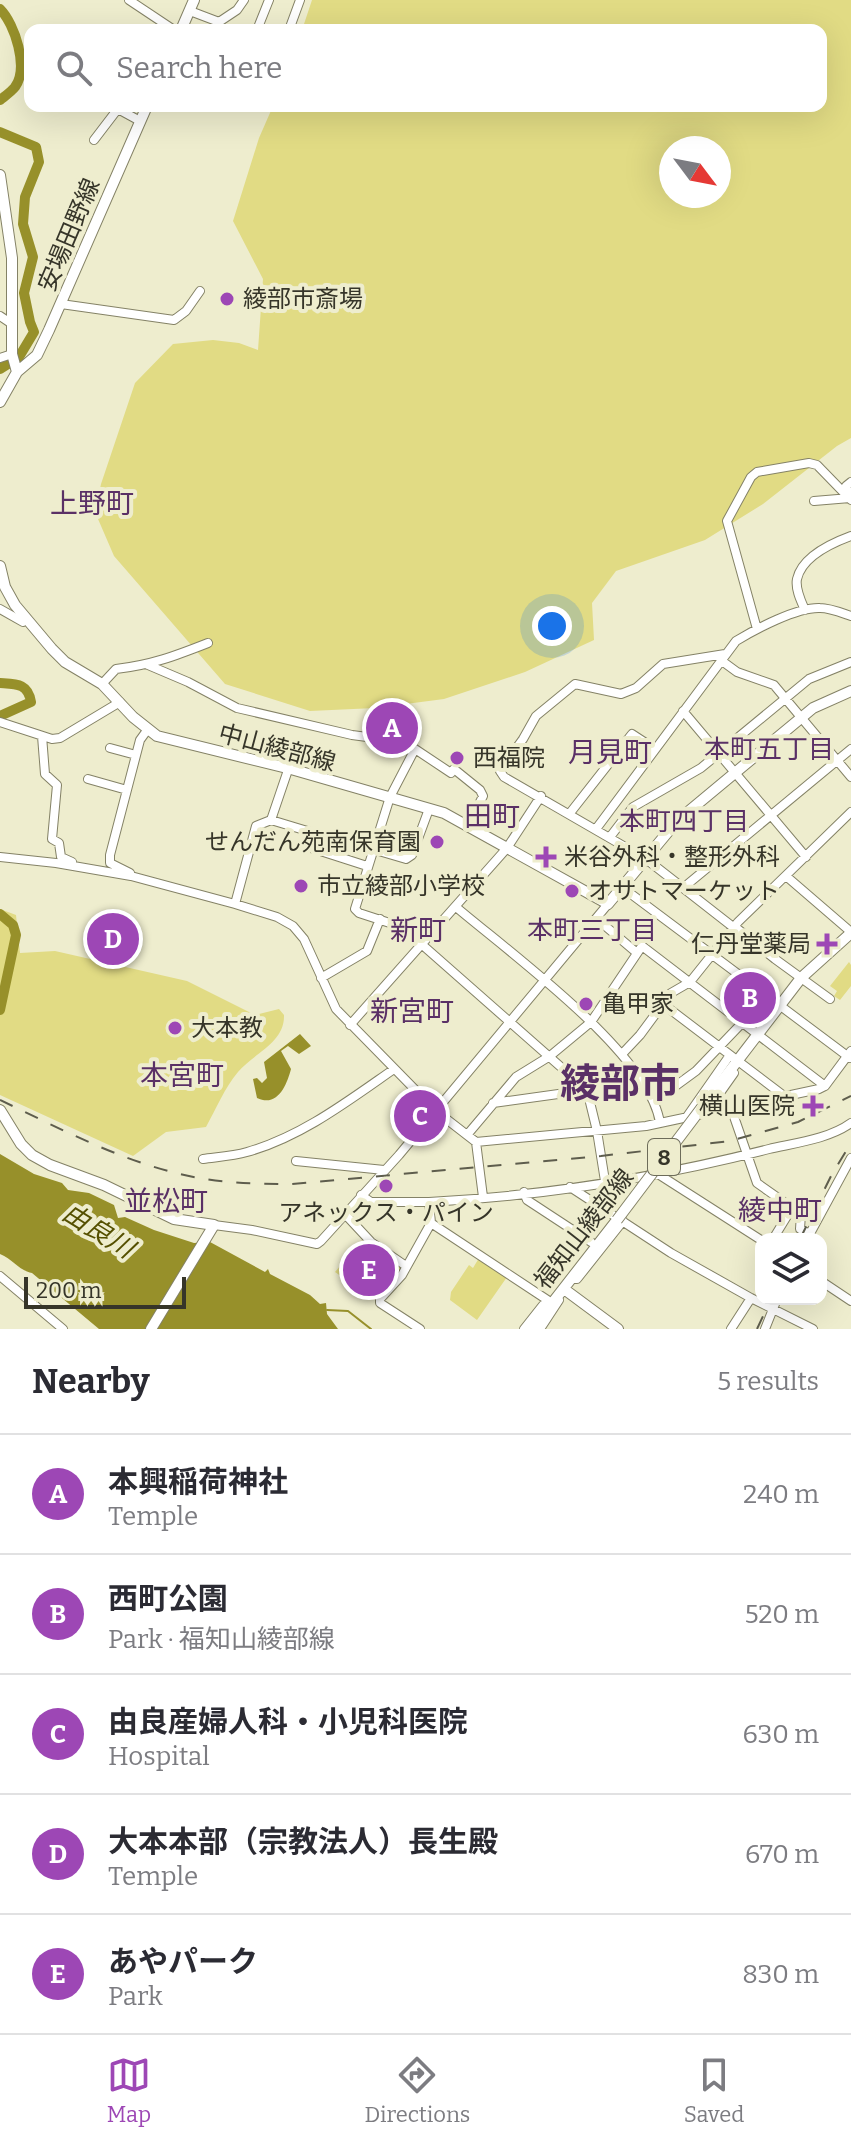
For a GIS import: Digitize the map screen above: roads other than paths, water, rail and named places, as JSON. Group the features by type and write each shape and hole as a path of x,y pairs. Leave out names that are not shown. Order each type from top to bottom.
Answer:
{"main road":[{"name":"安場田野線","path":"14,362 37,355 144,112"},
{"path":"0,175 12,258 14,362 0,402"},
{"name":"中山綾部線","path":"0,566 5,587 15,605 65,662 102,684 148,729 172,741 444,813 608,904"},
{"path":"608,904 677,821 813,708 851,691"},
{"name":"福知山綾部線","path":"532,1329 620,1221 779,1005 801,978 851,933"},
{"path":"0,1110 21,1144 32,1155 174,1219 212,1229 151,1329"},
{"path":"564,1289 618,1329"}],"street":[{"path":"129,0 165,24"},
{"path":"216,24 237,10 244,0"},
{"path":"259,24 269,0"},
{"path":"291,24 300,0"},
{"path":"192,6 209,24"},
{"path":"94,140 115,112"},
{"path":"126,112 140,121"},
{"path":"61,304 174,320 186,311 200,291"},
{"path":"0,316 12,324"},
{"path":"0,358 14,362"},
{"path":"757,629 727,521 751,477 757,472 809,463 817,465 851,499"},
{"path":"851,482 846,486 851,499"},
{"path":"814,501 851,499"},
{"path":"805,610 799,597 797,580 801,573 823,549 851,536"},
{"path":"596,829 736,641 805,610 820,608 851,616"},
{"path":"0,609 23,622 26,619"},
{"path":"102,684 116,669 148,665 208,643"},
{"path":"723,658 737,672 774,685 851,777"},
{"path":"723,658 663,664 636,688 621,694 575,684 548,703 536,716 500,771 504,777 646,859 830,999"},
{"path":"610,837 633,807 701,768 809,679 851,662"},
{"path":"148,665 237,708 415,749 451,773 454,769 480,790 483,796 472,828"},
{"path":"0,722 42,736 60,738 120,702"},
{"path":"683,711 806,857"},
{"path":"131,876 124,868 110,863 110,855 140,740 148,729"},
{"path":"570,813 632,734 655,749"},
{"path":"42,736 45,774 57,785 52,839 59,843 61,857 79,867"},
{"path":"110,748 136,755"},
{"path":"415,749 390,797 355,909 402,927 587,1090 605,1181"},
{"path":"683,888 851,749"},
{"path":"271,820 288,770"},
{"path":"88,779 127,790"},
{"path":"350,1025 507,848 541,796"},
{"path":"372,849 406,859 412,855 429,809"},
{"path":"623,1053 671,993 690,982 734,926 851,812"},
{"path":"235,904 256,826 271,820 314,833 311,848 367,866"},
{"path":"0,857 131,876 235,904 277,917 293,926 304,939 336,1009 436,1111 476,1142 660,1123 825,1086 850,1055 623,888"},
{"path":"786,876 851,933"},
{"path":"212,1229 252,1230 317,1244 436,1111 608,904"},
{"path":"456,907 623,1053 655,1101 660,1123"},
{"path":"321,978 367,951 380,919"},
{"path":"597,919 637,953"},
{"path":"467,1135 516,1077 550,1056 591,1022 642,946 825,1086"},
{"path":"663,1004 784,1096"},
{"path":"655,1101 696,1071 743,1022"},
{"path":"686,1118 737,1060"},
{"path":"203,1159 245,1153 290,1135 334,1110 394,1069"},
{"path":"493,1103 587,1090"},
{"path":"705,1114 715,1094 730,1108 757,1183 801,1214 798,1233"},
{"path":"361,1195 371,1202 429,1202 570,1187 711,1165 817,1137 851,1123"},
{"path":"476,1142 483,1197"},
{"path":"296,1161 384,1170"},
{"path":"811,1233 849,1165"},
{"path":"658,1174 755,1236"},
{"path":"570,1187 671,1253 755,1299"},
{"path":"524,1192 527,1200 591,1242"},
{"path":"420,1329 380,1303 380,1299 406,1266 431,1223 429,1202"},
{"path":"777,1233 792,1208"},
{"path":"344,1213 371,1242 406,1266"},
{"path":"431,1223 552,1303"},
{"path":"800,1229 805,1233"},
{"path":"0,1276 63,1329"},
{"path":"827,1285 851,1301"},
{"path":"540,1329 564,1289"},
{"path":"731,1329 751,1298"},
{"path":"524,1329 543,1305 552,1303"},
{"path":"765,1329 770,1305"},
{"path":"773,1305 813,1329"}],"water":[{"path":"300,1034 311,1046 299,1054 288,1046 281,1051 291,1069 280,1093 271,1100 257,1098 253,1079 257,1078 262,1083 267,1078 264,1062"},
{"name":"由良川","path":"0,1154 34,1174 62,1183 68,1190 89,1193 114,1205 118,1218 125,1217 194,1243 210,1242 265,1272 268,1269 270,1274 310,1295 320,1304 326,1303 327,1314 338,1329 99,1329 32,1273 0,1254"}],"waterway":[{"path":"0,9 15,35 21,69 15,87 0,100"},
{"path":"0,132 36,147 39,162 25,197 23,224 33,257 24,293 34,332 19,357 0,369"},
{"path":"0,683 24,688 31,702 0,716"},
{"path":"0,914 13,925 16,935 0,1010"},
{"path":"327,1310 348,1311 371,1329"}],"railway":[{"path":"0,1100 86,1141 153,1167 219,1181 292,1184 730,1141 798,1122 851,1096"},
{"path":"803,1233 851,1143"},
{"path":"757,1329 768,1305"}],"place":[{"name":"綾部市斎場","path":"227,299"},
{"name":"本興稲荷神社","path":"392,728"},
{"name":"西福院","path":"457,758"},
{"name":"せんだん苑南保育園","path":"437,842"},
{"name":"米谷外科・整形外科","path":"546,857"},
{"name":"市立綾部小学校","path":"301,886"},
{"name":"オサトマーケット","path":"572,891"},
{"name":"大本本部（宗教法人）長生殿","path":"113,939"},
{"name":"仁丹堂薬局","path":"827,944"},
{"name":"西町公園","path":"750,998"},
{"name":"亀甲家","path":"586,1004"},
{"name":"大本教","path":"175,1028"},
{"name":"横山医院","path":"813,1106"},
{"name":"由良産婦人科・小児科医院","path":"420,1116"},
{"name":"アネックス・パイン","path":"386,1186"},
{"name":"あやパーク","path":"369,1270"}],"district":[{"name":"上野町","path":"92,503"},
{"name":"本町五丁目","path":"769,749"},
{"name":"月見町","path":"610,752"},
{"name":"田町","path":"492,816"},
{"name":"本町四丁目","path":"684,821"},
{"name":"新町","path":"418,930"},
{"name":"本町三丁目","path":"592,930"},
{"name":"新宮町","path":"412,1011"},
{"name":"本宮町","path":"182,1075"},
{"name":"綾部市","path":"620,1084"},
{"name":"並松町","path":"166,1201"},
{"name":"綾中町","path":"780,1210"}]}
